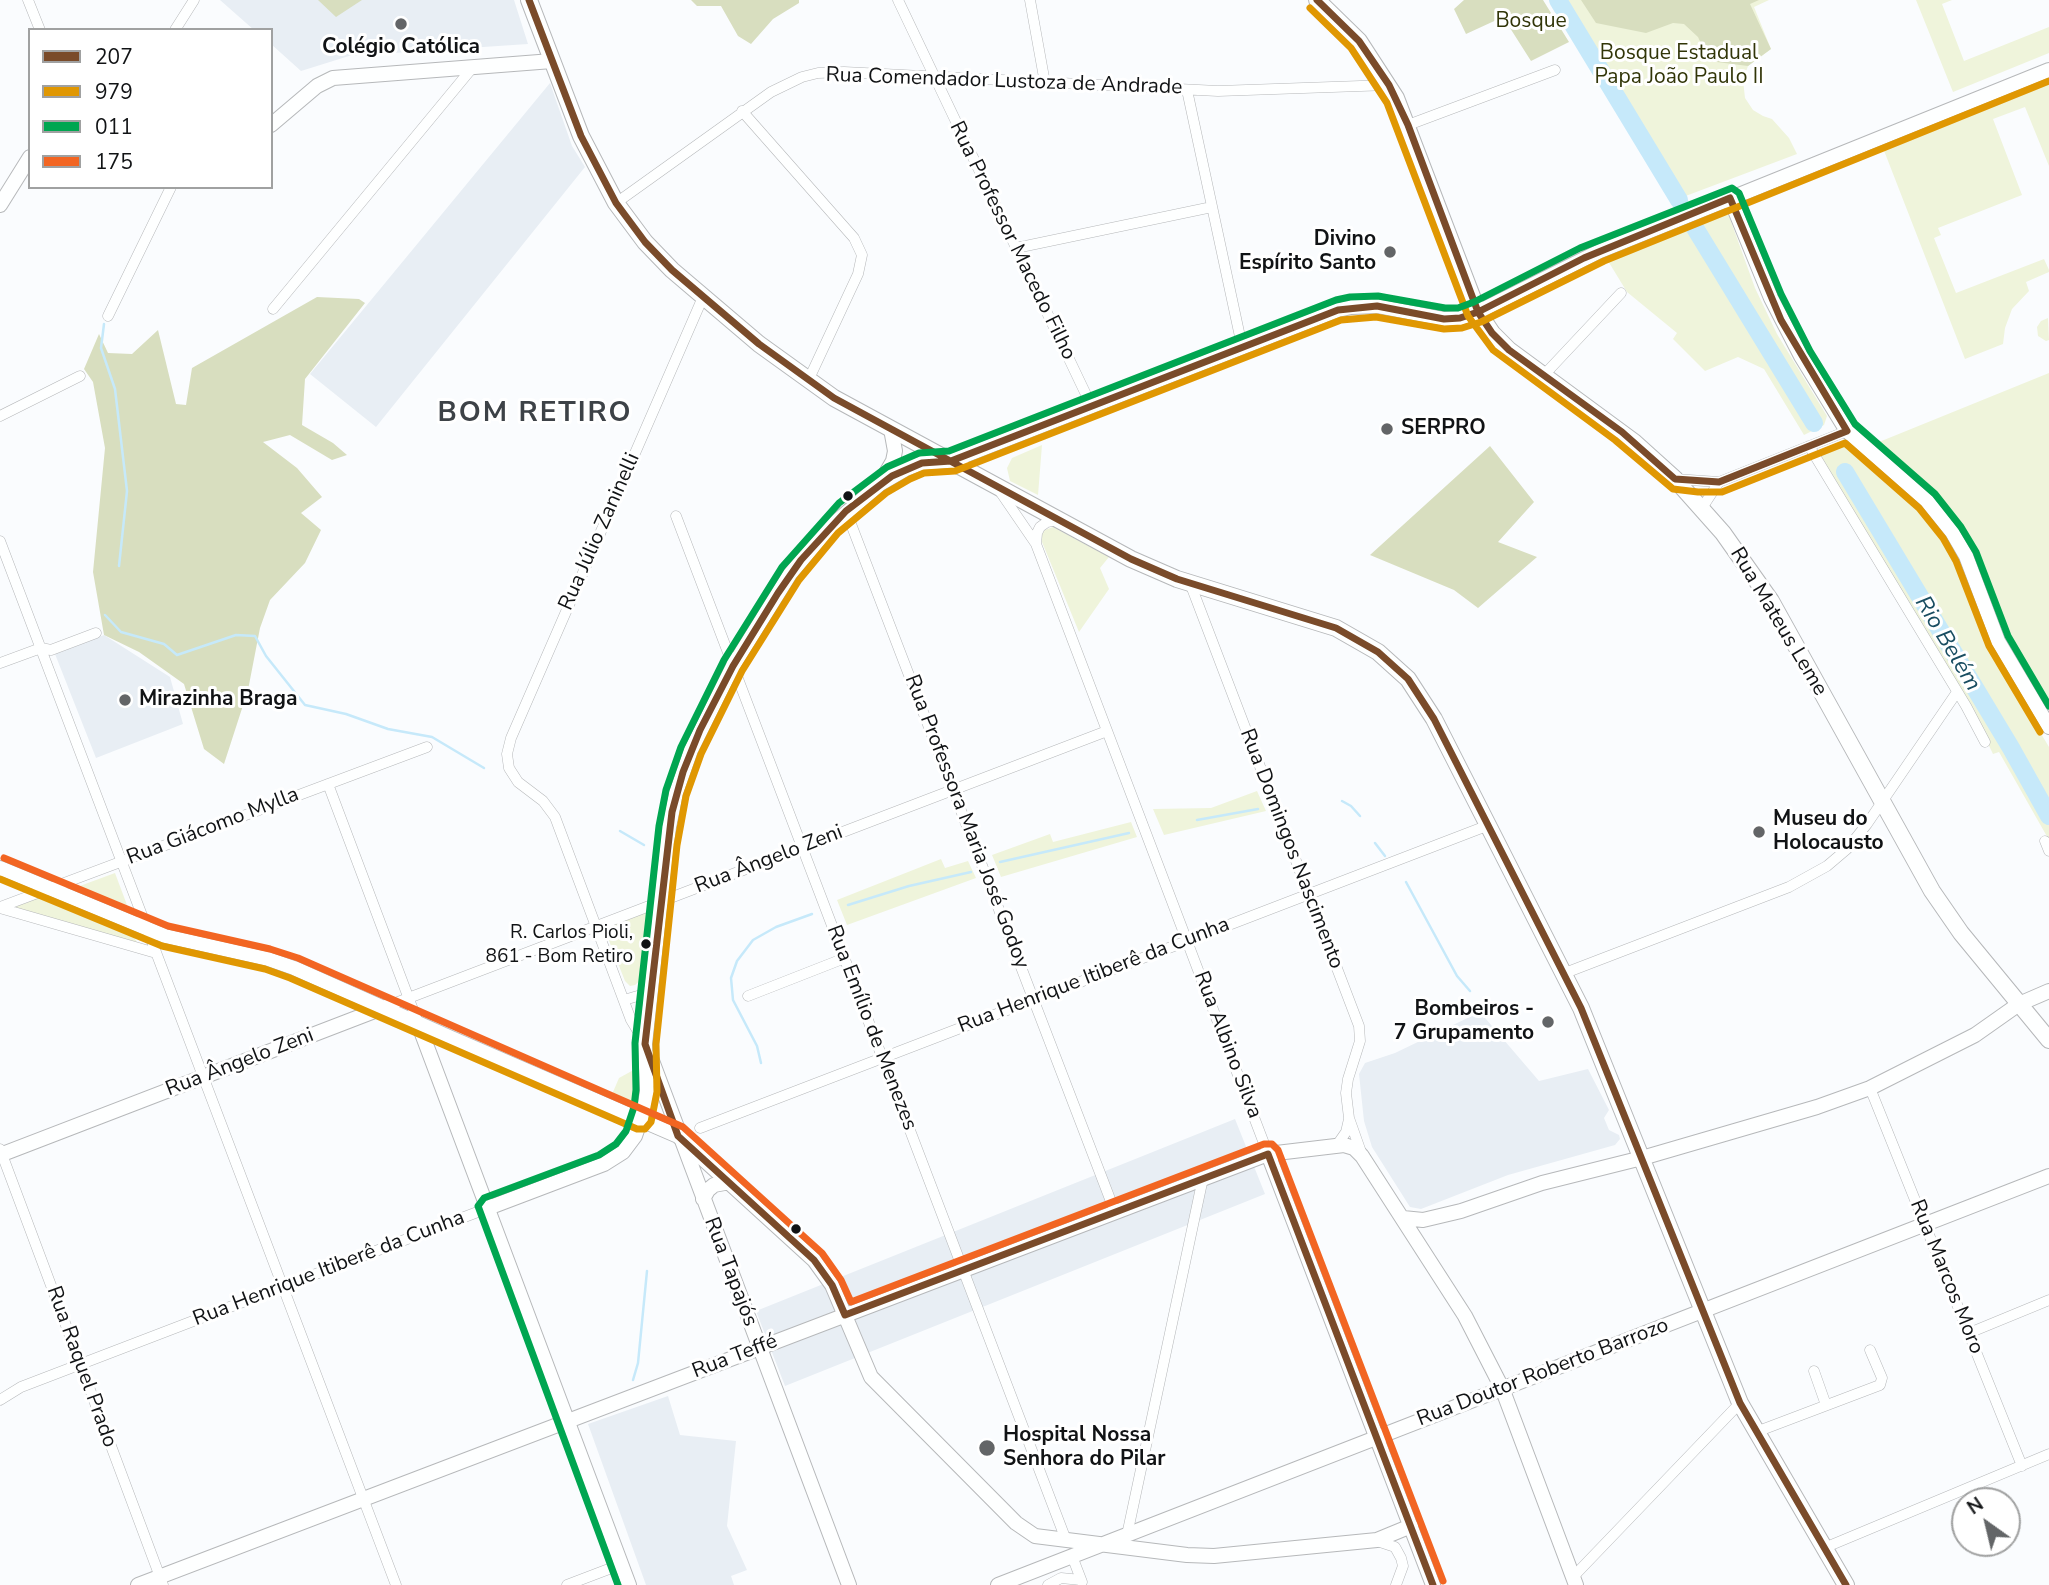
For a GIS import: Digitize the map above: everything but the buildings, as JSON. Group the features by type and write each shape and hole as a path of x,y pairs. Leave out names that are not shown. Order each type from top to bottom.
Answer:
{"main road":[{"path":"529,0 589,155 616,203 659,258 808,381 834,398 1131,559 1190,583 1336,628 1378,652 1408,678 1426,704 1489,825 1589,1027 1740,1404 1846,1585"},
{"name":"Rua Mateus Leme","path":"1317,0 1359,41 1389,85 1408,125 1478,312 1500,342 1622,432 1675,479 1741,556 1771,601 1921,874 1944,910 2049,1040"},
{"path":"273,123 317,86 333,78 552,61"},
{"path":"641,1119 647,1091 645,1044 667,843 676,793 700,730 733,666 790,574 846,511 880,484 922,463 951,461 1324,314 1351,307 1377,306 1444,319 1460,318 1478,312 1584,258 2049,70"},
{"path":"0,205 28,160"},
{"path":"1730,198 1781,320 1846,431 1927,501 1952,532 1966,556 1998,641 2049,727"},
{"path":"880,484 893,461 895,451 891,429"},
{"path":"0,867 147,929 177,939 279,963 678,1136 814,1259 832,1285 866,1370 885,1393 1023,1529 1035,1536 1186,1555 1214,1556 1377,1540 1411,1526"},
{"path":"1404,1218 1423,1220 1461,1211 1559,1178 1642,1158 1817,1107 1870,1088 1975,1035 2019,1004 2049,991"},
{"name":"Rua Ângelo Zeni","path":"1,1153 385,1007"},
{"path":"418,1023 629,1585"},
{"path":"433,1063 441,1048 451,1038"},
{"name":"Rua Tapajós","path":"645,1044 849,1585"},
{"name":"Rua Henrique Itiberê da Cunha","path":"488,1209 604,1164 629,1145 641,1119"},
{"path":"1337,1145 1349,1146 1362,1156"},
{"name":"Rua Teffé","path":"138,1585 161,1581 363,1499 1268,1154 1337,1145"},
{"name":"Rua Albino Silva","path":"1268,1154 1433,1585"},
{"name":"Rua Domingos Nascimento","path":"1362,1156 1453,1293 1502,1388 1575,1581"},
{"name":"Rua Doutor Roberto Barrozo","path":"998,1585 2049,1176"},
{"path":"703,1199 714,1185 730,1182"},
{"path":"1417,1238 1423,1228 1461,1211"},
{"path":"1127,1535 1137,1548"},
{"path":"1054,1563 1064,1551 1066,1540"}],"street":[{"path":"28,0 39,28"},
{"path":"176,28 194,0"},
{"name":"Rua Professor Macedo Filho","path":"898,0 1091,405"},
{"path":"1030,0 1045,83"},
{"path":"273,309 473,67"},
{"path":"1408,125 1555,70"},
{"name":"Rua Comendador Lustoza de Andrade","path":"616,203 742,111 786,84 818,73 844,72 1187,90 1240,91 1389,85"},
{"path":"1187,90 1242,346"},
{"path":"742,111 854,238 862,255 858,274 808,381"},
{"path":"108,316 170,189"},
{"path":"1016,248 1212,206"},
{"path":"1544,375 1621,293"},
{"name":"Rua Júlio Zaninelli","path":"509,768 507,754 510,738 703,297"},
{"path":"0,416 79,376"},
{"path":"1675,479 1719,482 1846,431"},
{"path":"1809,446 1984,742"},
{"path":"1702,508 1719,482"},
{"name":"Rua Albino Silva","path":"997,487 1036,544 1268,1154"},
{"name":"Rua Professora Maria José Godoy","path":"846,511 1115,1212"},
{"name":"Rua Emílio de Menezes","path":"676,516 1066,1540"},
{"path":"1036,544 1040,527 1047,522 1058,520"},
{"path":"0,541 396,1585"},
{"name":"Rua Domingos Nascimento","path":"1190,583 1361,1034 1346,1087 1349,1118 1362,1156"},
{"path":"0,663 96,633"},
{"path":"1564,973 1802,881 1827,866 1847,849 1882,802 1956,692"},
{"name":"Rua Ângelo Zeni","path":"385,1007 1107,731"},
{"name":"Rua Giácomo Mylla","path":"0,907 427,747"},
{"name":"Rua Tapajós","path":"509,768 518,782 542,801 555,817 631,1020 645,1044"},
{"path":"328,784 418,1023"},
{"name":"Rua Henrique Itiberê da Cunha","path":"700,1128 1489,825"},
{"path":"0,907 156,953"},
{"path":"748,996 845,958"},
{"path":"624,1000 641,995 652,988"},
{"name":"Rua Marcos Moro","path":"1870,1088 2022,1466"},
{"name":"Rua Domingos Nascimento","path":"1337,1145 1346,1132 1349,1118"},
{"name":"Rua Raquel Prado","path":"1,1153 161,1581"},
{"path":"1127,1535 1203,1178"},
{"name":"Rua Henrique Itiberê da Cunha","path":"0,1400 21,1387 488,1209"},
{"path":"1969,1333 2049,1300"},
{"path":"1756,1432 1880,1385 1882,1378 1870,1350"},
{"path":"1814,1371 1826,1405"},
{"path":"1575,1581 1740,1404"},
{"path":"1824,1548 2049,1454"},
{"path":"1377,1540 1395,1547 1402,1558 1403,1566 1396,1585"},
{"path":"1072,1556 1082,1583"},
{"path":"567,1585 622,1564"},
{"path":"1048,1585 1060,1578 1072,1578 1082,1583"}],"shaded area":[{"path":"220,0 514,0 528,44 349,56 301,71 273,46 273,28 252,28"},
{"path":"550,83 572,146 585,167 376,427 310,374"},
{"name":"Mirazinha Braga","path":"104,635 170,677 183,724 96,758 55,654"},
{"path":"1480,1012 1539,1081 1588,1069 1609,1110 1604,1118 1609,1130 1619,1135 1620,1139 1615,1145 1508,1175 1421,1209 1410,1207 1372,1147 1364,1121 1359,1074 1365,1063 1395,1053"},
{"path":"1235,1119 1265,1194 785,1386 756,1311"},
{"path":"668,1396 680,1435 736,1441 727,1526 747,1570 731,1576 734,1585 646,1585 588,1424"}],"green space":[{"path":"318,0 362,0 336,17"},
{"path":"691,0 799,0 799,3 773,19 751,44 738,36 721,6 697,6"},
{"name":"Bosque","path":"1464,0 1543,0 1569,42 1531,61 1503,17 1466,34 1454,9"},
{"name":"Bosque Estadual Papa João Paulo II","path":"1563,0 1769,0 1754,7 1771,49 1748,66 1743,80 1745,98 1753,110 1772,119 1789,138 1797,154 1683,197"},
{"path":"1581,0 1759,0 1750,4 1771,49 1748,66 1709,61 1698,37 1684,24 1673,23 1646,33 1596,23"},
{"path":"1916,0 1952,0 1942,4 1964,61 2049,27 2049,53 1953,92"},
{"path":"2049,81 2049,166 2025,107 1993,119 2022,195 1938,228 1941,235 1934,238 1956,293 2044,259 2049,270 2026,282 2029,291 2012,309 2003,344 1965,359 1883,148"},
{"path":"1723,212 1729,216 1755,288 1777,334 1827,416 1824,425 1804,435 1764,369 1738,357 1705,371 1673,339 1677,333 1627,292 1605,256"},
{"path":"317,297 359,299 365,303 305,379 302,425 333,443 347,455 332,460 290,435 263,442 297,468 322,497 301,513 321,530 305,563 270,600 260,628 248,690 224,764 204,749 184,684 139,652 104,635 93,572 105,448 93,382 84,369 99,334 108,353 132,354 158,330 176,404 186,405 192,368"},
{"path":"2048,318 2049,340 2046,341 2038,336 2037,327 2041,321"},
{"path":"2049,373 2049,707 2009,641 1971,543 1955,518 1938,495 1883,450 1879,442"},
{"path":"1842,441 1928,512 1947,536 1994,655 2049,747 2049,840 1999,752 1993,754 1963,692 1816,451"},
{"path":"1042,445 1038,495 1010,481 1007,468 1012,458"},
{"path":"1490,446 1534,502 1498,542 1537,557 1478,608 1454,590 1370,555"},
{"path":"1053,527 1109,557 1100,568 1109,589 1079,632 1042,542 1041,535"},
{"path":"1257,791 1266,811 1164,835 1153,809 1211,808"},
{"path":"1131,822 1137,837 1001,877 992,855 1050,834 1053,842"},
{"path":"941,859 945,868 968,861 976,878 847,925 837,900"},
{"path":"115,873 127,905 77,887"},
{"path":"40,897 133,936 139,945 13,907"},
{"path":"648,911 642,979 630,986 625,981 604,928"},
{"path":"639,1067 642,1079 639,1111 616,1102 613,1092 619,1078"}],"waterway":[{"name":"Rio Belém","path":"1558,0 1679,200"},
{"name":"Rio Belém","path":"1695,228 1814,423"},
{"path":"104,324 101,348 115,389 127,491 119,566"},
{"name":"Rio Belém","path":"1845,472 2049,816"},
{"path":"105,615 121,632 164,644 177,655 236,635 255,636 266,656 305,705 346,714 388,729 432,737 484,768"},
{"path":"1342,801 1360,816"},
{"path":"1197,820 1258,809"},
{"path":"620,831 644,845"},
{"path":"1000,862 1129,833"},
{"path":"1375,843 1385,856"},
{"path":"848,905 909,886 971,872"},
{"path":"1406,882 1457,976 1470,991"},
{"path":"761,1063 757,1046 733,1000 731,978 737,961 753,940 776,927 812,914"},
{"path":"633,1380 638,1363 647,1271"}],"transit line":[{"name":"207","path":"529,0 581,136 616,203 645,242 672,270 759,344 834,398 1131,559 1177,579 1336,628 1378,652 1408,679 1434,719 1581,1008 1740,1403 1846,1585"},
{"name":"207","path":"1317,0 1359,41 1389,85 1408,125 1478,312"},
{"name":"979","path":"1310,8 1351,48 1387,103 1468,316 1493,350 1615,440 1673,489 1722,492 1845,443 1919,508 1943,538 1956,561 1989,646 2040,732"},
{"name":"979","path":"0,879 162,946 265,969 290,978 637,1129 645,1129 651,1122 657,1092 656,1044 677,845 686,796 701,754 742,671 799,580 838,533 886,493 924,473 955,471 1341,320 1376,317 1444,329 1462,328 1481,322 1604,261 2049,81"},
{"name":"011","path":"618,1585 478,1206 484,1198 599,1155 616,1144 626,1131 636,1090 635,1043 659,826 666,790 681,747 724,660 782,567 839,503 887,467 919,453 949,451 1336,300 1378,296 1458,308 1580,248 1732,188 1739,193 1781,294 1810,351 1855,424 1935,494 1961,527 1976,552 2008,636 2049,706"},
{"name":"207","path":"1730,198 1781,320 1847,431 1719,482 1675,479 1622,432 1509,350 1492,333 1478,312 1584,258 1730,198"},
{"name":"207","path":"1433,1585 1268,1154 845,1315 832,1285 814,1260 678,1136 645,1044 672,812 683,772 700,730 733,666 778,593 801,560 846,511 892,476 922,463 951,461 1338,310 1377,306 1444,319 1460,318 1478,312"},
{"name":"175","path":"4,858 168,926 298,958 683,1127 822,1253 841,1280 851,1302 1264,1144 1272,1144 1278,1150 1443,1581"}],"place":[{"name":"Colégio Católica","path":"401,24"},
{"name":"Divino Espírito Santo","path":"1390,252"},
{"name":"SERPRO","path":"1387,429"},
{"name":"Mirazinha Braga","path":"125,700"},
{"name":"Museu do Holocausto","path":"1759,832"},
{"name":"R. Carlos Pioli, 861 - Bom Retiro","path":"646,944"},
{"name":"Bombeiros - 7 Grupamento","path":"1548,1022"},
{"name":"Hospital Nossa Senhora do Pilar","path":"987,1448"}],"district":[{"name":"BOM RETIRO","path":"535,414"}]}
